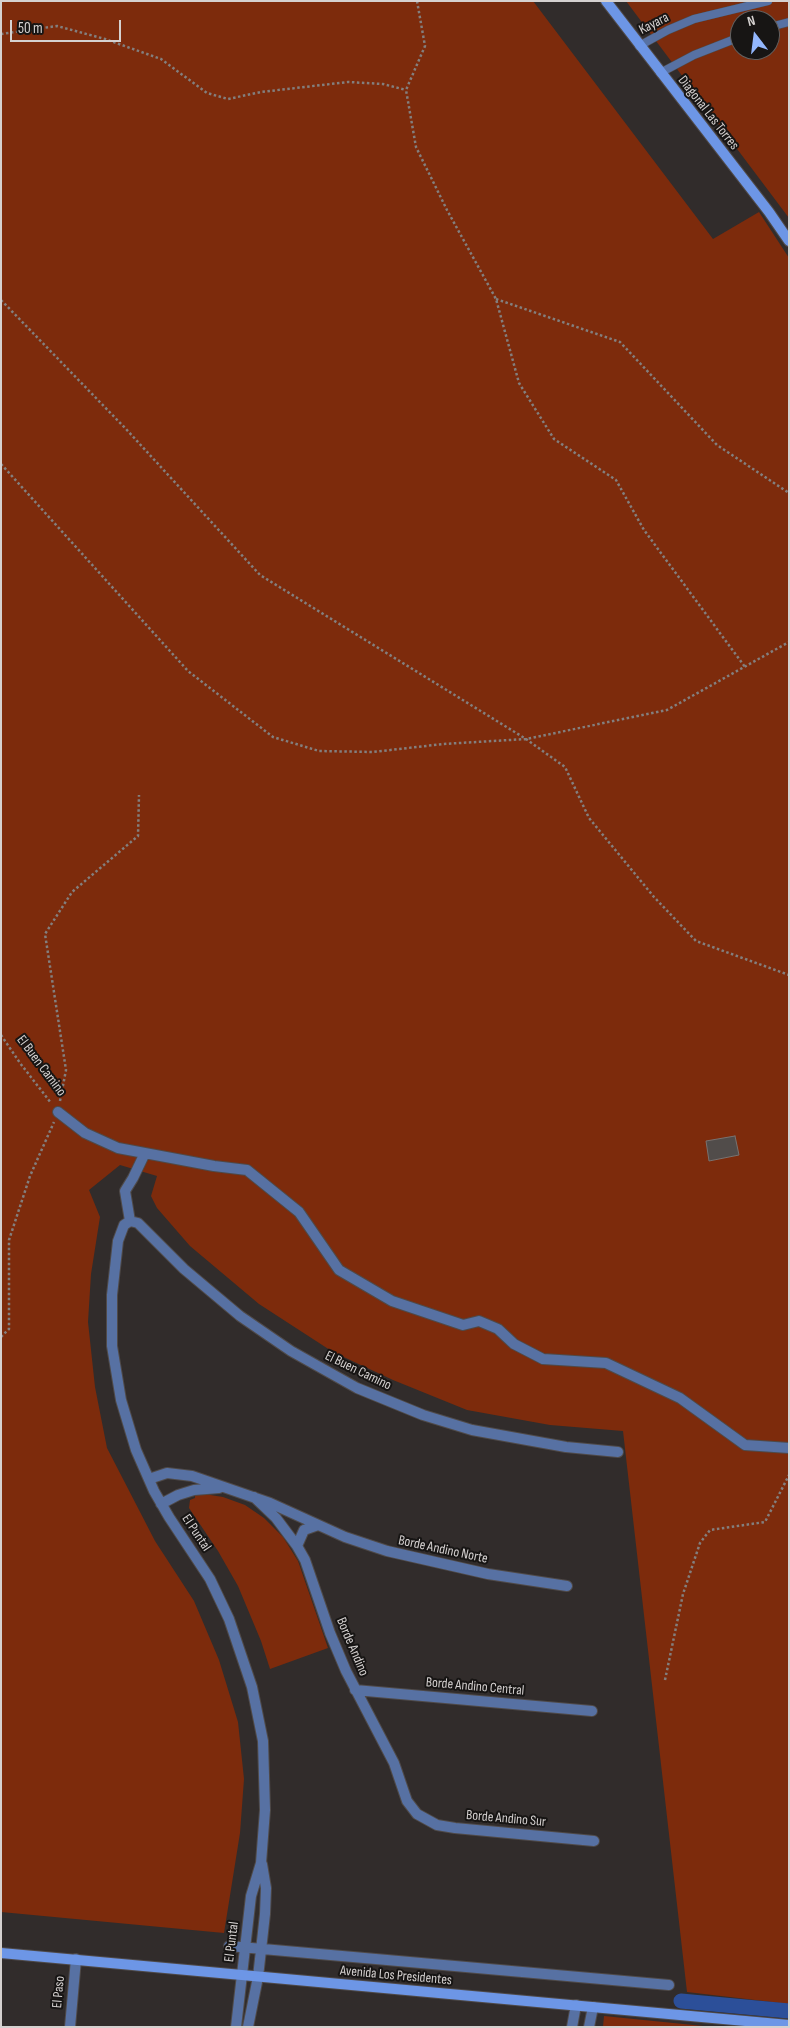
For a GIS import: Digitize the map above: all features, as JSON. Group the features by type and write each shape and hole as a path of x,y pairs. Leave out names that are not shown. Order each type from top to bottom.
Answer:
{"street":[{"name":"Diagonal Las Torres","path":"606,1 789,241"},
{"path":"58,1112 85,1133 118,1148 214,1166 247,1170 299,1212 339,1270 392,1301 463,1325 479,1321 498,1329 514,1344 543,1359 606,1363 680,1398 745,1445 789,1448"},
{"path":"130,1221 125,1191 145,1153"},
{"name":"El Buen Camino","path":"130,1221 138,1223 184,1269 240,1316 291,1351 357,1388 423,1415 472,1430 566,1447 618,1452"},
{"name":"El Puntal","path":"130,1221 124,1224 116,1253 112,1295 112,1346 117,1384 126,1419 148,1479 161,1504 203,1568 223,1605 238,1643 252,1687 260,1722 265,1760 266,1810 261,1863 251,1896 236,2027"},
{"path":"148,1479 171,1473 201,1479 225,1488"},
{"path":"161,1504 178,1495 194,1490 225,1488"},
{"name":"Borde Andino Norte","path":"225,1488 254,1497 318,1525 387,1551 488,1574 567,1586"},
{"name":"Borde Andino","path":"254,1497 276,1518 298,1546 305,1560 330,1633 355,1690 394,1763 407,1801 417,1814"},
{"path":"298,1546 304,1530 318,1525"},
{"name":"Borde Andino Central","path":"355,1690 592,1711"},
{"name":"Borde Andino Sur","path":"417,1814 438,1825 455,1828 594,1841"},
{"name":"El Puntal","path":"248,2027 258,1977 266,1898 261,1863"},
{"name":"Avenida Los Presidentes","path":"229,1946 670,1985"},
{"name":"Avenida Los Presidentes","path":"1,1952 789,2026"},
{"name":"El Paso","path":"70,2027 76,1959"},
{"path":"572,2027 576,2005"},
{"path":"589,2027 592,2007"}],"lane":[{"name":"Kayara","path":"639,46 668,30 694,19 768,1"},
{"path":"660,73 694,55 730,41"}],"path":[{"path":"417,1 425,46 406,90 416,147 447,210 496,299 519,383 554,439 616,480 644,530 745,667"},
{"path":"1,34 57,26 105,39 161,59 208,93 228,99 261,92 348,82 383,84 406,90"},
{"path":"496,299 620,342 718,445 789,493"},
{"path":"1,300 126,429 260,575 526,739 565,767 589,818 654,897 696,941 789,974"},
{"path":"1,464 188,671 273,737 319,751 373,752 443,744 526,739 667,710 789,642"},
{"path":"1,1337 9,1329 9,1240 30,1176 58,1112 66,1070 45,934 72,892 138,836 139,796"},
{"name":"El Buen Camino","path":"1,1035 58,1112"},
{"path":"665,1680 683,1594 700,1543 710,1530 765,1522 789,1475"}],"shaded area":[{"path":"1,1 533,1 713,239 759,212 789,258 789,2004 687,1992 623,1431 550,1425 467,1410 393,1380 333,1352 259,1304 190,1246 157,1208 151,1196 157,1176 120,1165 89,1190 100,1217 91,1274 88,1322 95,1387 107,1448 155,1541 194,1601 219,1660 238,1722 244,1779 240,1833 224,1933 1,1912"},
{"path":"626,1 789,1 789,218"},
{"path":"204,1494 223,1497 245,1505 264,1518 283,1537 298,1561 328,1648 270,1669 261,1641 238,1586 218,1551 189,1508 190,1500 195,1498 195,1495"},
{"path":"604,2016 713,2027 603,2027"}],"building":[{"path":"735,1136 739,1155 709,1161 706,1141"}],"waterway":[{"path":"681,2001 789,2011"}]}
